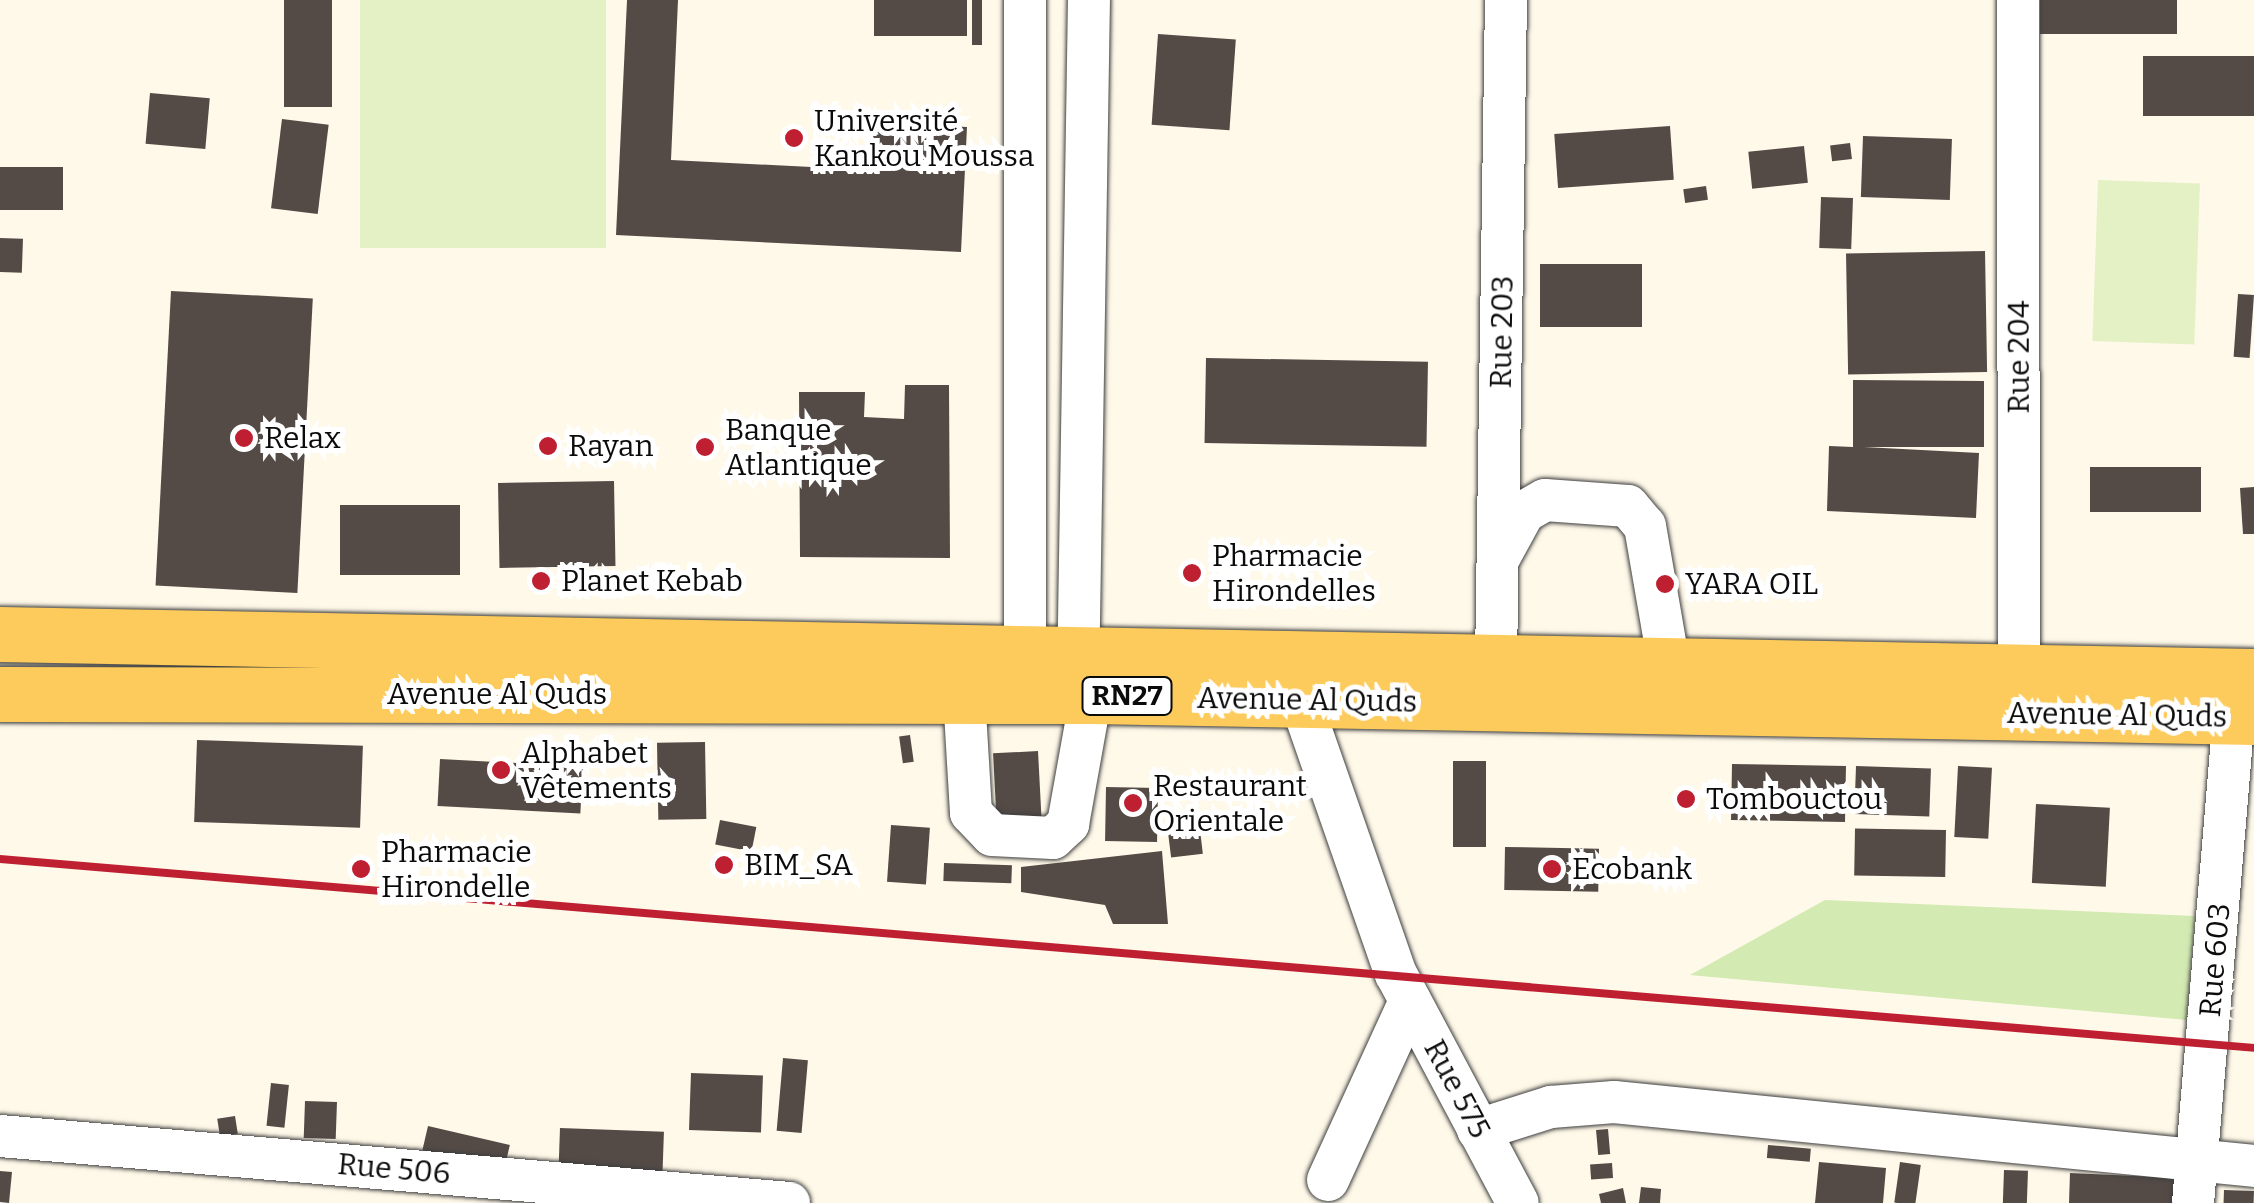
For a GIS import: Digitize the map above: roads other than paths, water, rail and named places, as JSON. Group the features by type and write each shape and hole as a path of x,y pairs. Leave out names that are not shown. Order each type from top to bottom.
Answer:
{"main road":[{"name":"Avenue Al Quds","path":"0,634 1025,678 1300,699 2019,694"},
{"name":"Avenue Al Quds","path":"1082,684 1496,664 1669,665 2019,694 2248,703"},
{"name":"Avenue Al Quds","path":"0,694 964,694 1025,678"}],"street":[{"path":"1024,0 1025,678"},
{"path":"964,694 971,813 992,835 1053,838 1068,824 1082,684 1090,0"},
{"name":"Rue 203","path":"1496,664 1506,0"},
{"name":"Rue 204","path":"2018,0 2019,694"},
{"path":"1499,556 1524,512 1546,500 1628,506 1645,526 1669,665"},
{"name":"Rue 575","path":"1300,699 1403,987 1518,1203"},
{"name":"Rue 603","path":"2194,1203 2248,703"},
{"path":"1328,1180 1403,987"},
{"path":"1478,1130 1551,1107 1614,1102 2254,1166"},
{"name":"Rue 506","path":"0,1136 789,1203"}],"railway":[{"path":"0,859 2254,1048"}],"place":[{"name":"Université Kankou Moussa","path":"794,138"},
{"name":"Relax","path":"244,438"},
{"name":"Rayan","path":"548,446"},
{"name":"Banque Atlantique","path":"705,447"},
{"name":"Pharmacie Hirondelles","path":"1192,573"},
{"name":"Planet Kebab","path":"541,581"},
{"name":"YARA OIL","path":"1665,584"},
{"name":"Alphabet Vêtements","path":"501,770"},
{"name":"Tombouctou","path":"1686,799"},
{"name":"Restaurant Orientale","path":"1133,803"},
{"name":"BIM_SA","path":"724,865"},
{"name":"Pharmacie Hirondelle","path":"361,869"},
{"name":"Ecobank","path":"1552,869"}]}
